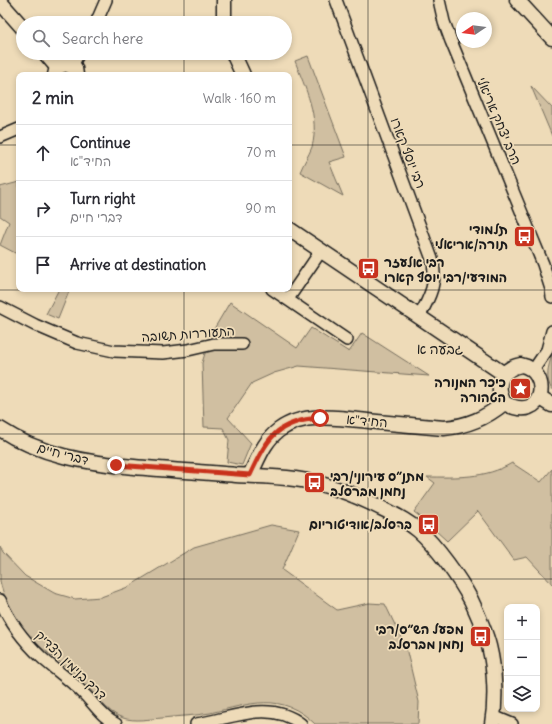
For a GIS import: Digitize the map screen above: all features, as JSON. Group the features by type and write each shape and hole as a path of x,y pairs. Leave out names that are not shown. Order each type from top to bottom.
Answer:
{"street":[{"path":"99,16 106,0"},
{"path":"224,0 224,16"},
{"name":"רבי יוסף קארו","path":"336,0 435,270 435,278 429,300 420,317"},
{"name":"הרב יצחק אריאלי","path":"439,0 450,41 538,252 551,289 552,297"},
{"path":"517,0 552,38"},
{"path":"0,2 16,20"},
{"path":"49,60 56,71 66,64 74,70 77,60"},
{"path":"236,60 242,72"},
{"path":"0,137 16,130"},
{"path":"292,231 504,374"},
{"path":"288,300 321,251"},
{"path":"276,292 347,340"},
{"name":"התעוררות תשובה","path":"0,307 35,325 77,343 114,351 163,352 188,350 214,344 242,344"},
{"path":"534,369 546,350 552,331"},
{"path":"521,365 534,369 542,379 543,392 546,401 536,403 531,407 524,409 518,409 504,403 500,392 500,386 504,374 515,366 521,365"},
{"name":"החיד\"א","path":"250,475 262,450 272,437 280,430 296,422 307,419 334,418 444,428 457,427 479,420 504,403"},
{"name":"דברי חיים","path":"0,429 9,435 31,445 78,460 149,468 295,479 328,486 394,514 418,530 449,564 466,591 489,645 494,690 492,720"},
{"name":"דרך בנימין הצדיק","path":"0,600 8,616 27,642 40,656 86,695 100,712 116,724"},
{"path":"196,724 264,711 288,716 301,724"},
{"path":"492,720 512,724"}],"shaded area":[{"path":"308,56 346,157 329,162 343,196 300,172 312,147 314,125 313,114 307,92 295,61"},
{"path":"531,86 552,108 552,136"},
{"path":"16,183 16,253 0,245 9,222 0,216 0,187"},
{"path":"57,292 69,292 58,319 46,314"},
{"path":"230,302 297,348 311,328 349,352 362,333 429,376 299,366 274,373 252,383 228,418 251,443 242,465 227,462 229,440 223,428 204,427 202,363 211,334"},
{"path":"552,355 552,390 548,381 548,368"},
{"path":"512,463 541,482 552,469 552,584 527,557 514,560 478,511 447,541 414,512 435,483 427,477 470,476 491,472"},
{"path":"271,525 299,530 282,570 337,610 369,603 385,604 406,648 419,702 418,724 315,724 303,714 290,707 265,703 238,706 198,715 142,720 123,718 106,707 83,681 43,649 29,635 16,618 6,600 0,581 0,547 3,553 25,576 54,593 75,599 101,597 128,587 194,547"}],"place":[{"name":"תלמודי תורה/אריאלי","path":"524,236"},
{"name":"רבי אלעזר המודעי/רבי יוסף קארו","path":"369,269"},
{"name":"כיכר המנורה הטהורה","path":"521,389"},
{"name":"מתנ״ס עירוני/רבי נחמן מברסלב","path":"315,483"},
{"name":"ברסלב/אודיטוריום","path":"428,524"},
{"name":"מפעל הש״ס/רבי נחמן מברסלב","path":"480,636"}],"district":[{"name":"גבעה א","path":"440,349"}],"route":[{"path":"116,465 250,475 265,445 280,430 296,422 320,418"}]}
